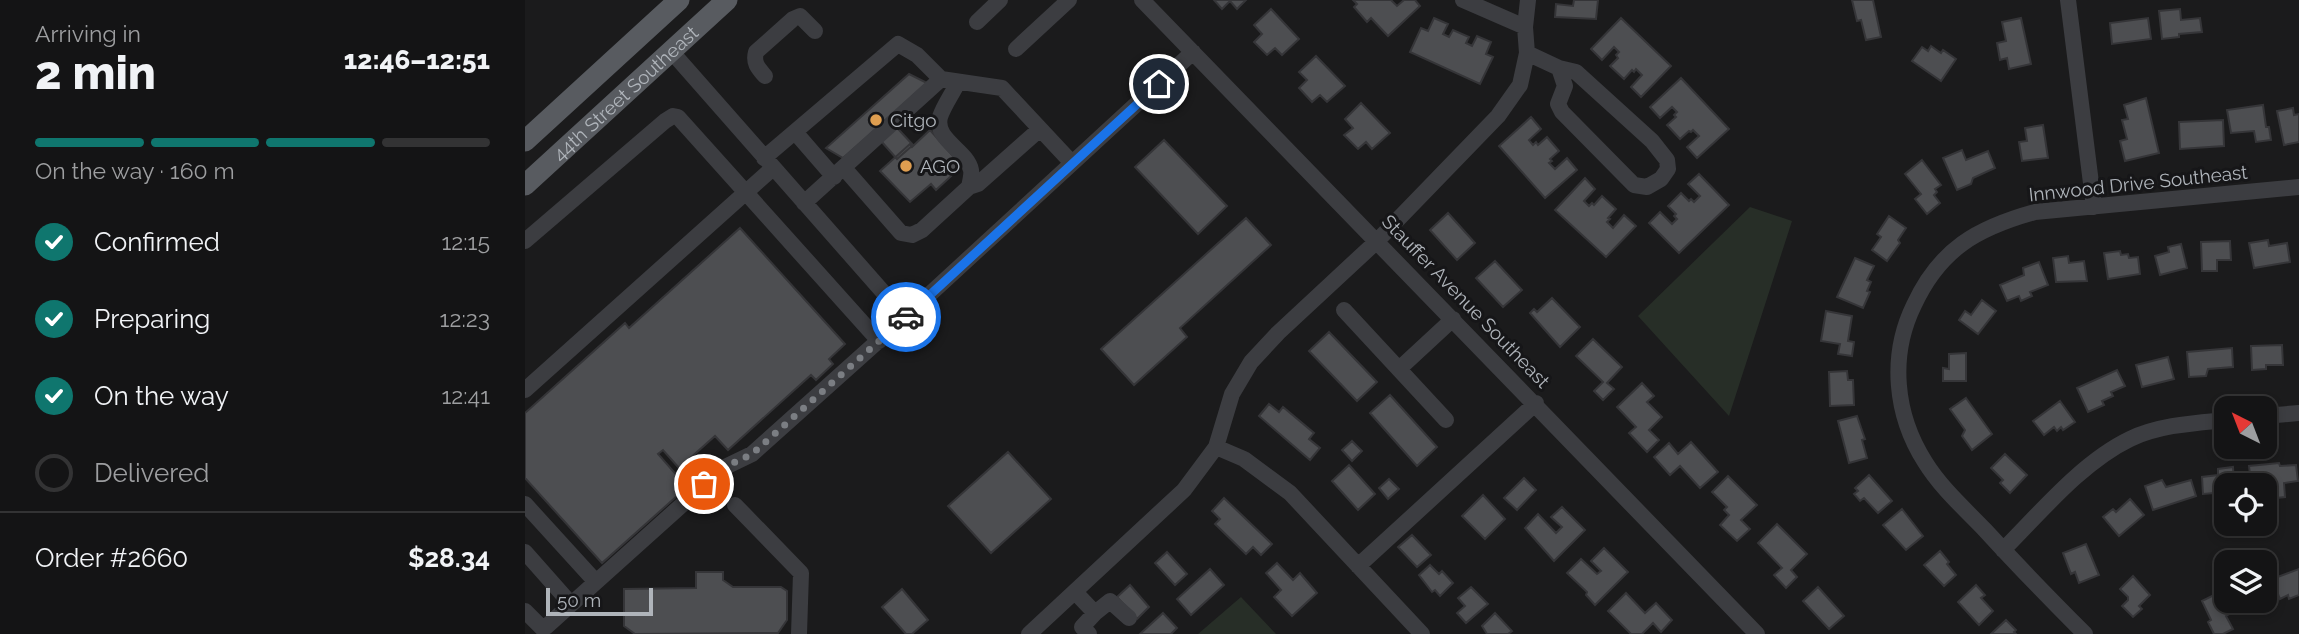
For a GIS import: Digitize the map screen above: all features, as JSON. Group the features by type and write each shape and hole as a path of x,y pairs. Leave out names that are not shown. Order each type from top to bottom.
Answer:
{"main road":[{"name":"44th Street Southeast","path":"525,141 679,0"},
{"path":"671,51 667,40 669,26 674,15 692,0"},
{"name":"44th Street Southeast","path":"525,185 727,0"}],"street":[{"path":"1016,49 1069,0"},
{"name":"Stauffer Avenue Southeast","path":"1143,0 1757,634"},
{"path":"1463,0 1525,27"},
{"path":"1029,634 1184,490 1216,447 1232,394 1251,362 1277,333 1377,241 1498,116 1520,85 1527,53 1525,27 1528,0"},
{"path":"2068,0 2094,207"},
{"path":"977,22 993,2"},
{"path":"765,76 754,59 756,52 793,19 800,16 815,31"},
{"path":"525,390 745,192 795,132 898,44 917,55 941,79 1002,88 1072,163"},
{"path":"671,51 905,317"},
{"path":"525,611 543,629 723,468 752,454 1193,52"},
{"path":"1527,53 1559,68 1576,72 1652,141 1667,159 1668,169 1661,179 1647,187 1634,185 1562,112 1558,104 1565,86 1559,68"},
{"path":"804,203 941,79"},
{"path":"958,82 940,118 939,126 971,170 969,187"},
{"path":"525,241 673,116 682,120 879,341"},
{"path":"795,132 901,233 912,235 922,230 969,187 978,184 1040,129"},
{"name":"Innwood Drive Southeast","path":"2085,634 2003,550 1928,467 1905,421 1898,371 1899,350 1906,321 1920,291 1940,264 1963,242 1989,227 2035,212 2299,187"},
{"path":"1344,310 1446,420"},
{"path":"1399,369 1453,319"},
{"path":"1358,566 1536,404"},
{"path":"2277,415 2299,414"},
{"path":"2003,550 2087,468 2129,439 2179,425 2214,421"},
{"path":"1216,447 1244,459 1290,493 1422,634"},
{"path":"525,504 596,582"},
{"path":"735,505 801,573 799,634"},
{"path":"525,552 571,604"},
{"path":"1075,592 1095,613"},
{"path":"1089,634 1082,627 1110,601 1129,618"}],"shaded area":[{"path":"1750,207 1792,221 1729,416 1638,316"},
{"path":"1241,597 1276,634 1198,634"}],"building":[{"path":"1214,0 1246,0 1237,9 1230,1 1222,9"},
{"path":"1353,0 1391,0 1397,6 1404,0 1415,0 1420,6 1388,36 1371,18 1367,22 1354,7 1357,4"},
{"path":"1574,0 1598,0 1596,19 1555,17 1556,4 1573,6"},
{"path":"1852,0 1873,0 1881,37 1866,40 1861,20 1857,21"},
{"path":"1271,9 1299,39 1282,55 1275,48 1267,55 1254,42 1262,34 1254,25"},
{"path":"2180,9 2181,20 2200,18 2202,32 2162,39 2159,11"},
{"path":"1434,18 1448,24 1443,34 1449,37 1453,30 1469,37 1466,43 1472,46 1477,36 1491,42 1486,54 1493,57 1480,84 1410,52 1421,28 1428,31"},
{"path":"1621,18 1671,66 1641,97 1631,87 1642,75 1636,69 1624,79 1610,66 1618,58 1616,55 1619,52 1614,47 1602,60 1591,49"},
{"path":"2021,18 2031,64 2009,69 2007,58 2000,60 1997,43 2006,41 2002,22"},
{"path":"2148,18 2151,39 2112,44 2110,23"},
{"path":"1931,46 1956,59 1941,81 1912,61 1922,47 1928,51"},
{"path":"1316,56 1345,86 1327,102 1320,95 1312,102 1299,88 1307,80 1299,72"},
{"path":"909,74 927,83 888,118 913,145 897,159 873,132 843,158 826,148"},
{"path":"1681,78 1729,129 1697,158 1687,147 1699,136 1693,130 1680,139 1667,125 1676,117 1674,115 1677,112 1672,107 1660,118 1650,107"},
{"path":"2146,98 2159,153 2125,161 2120,141 2127,139 2122,120 2128,119 2124,105"},
{"path":"1361,103 1390,133 1372,149 1366,142 1358,149 1344,135 1353,128 1345,119"},
{"path":"2263,105 2271,140 2256,142 2254,131 2231,133 2227,110"},
{"path":"2293,108 2294,115 2299,114 2299,142 2284,145 2277,111"},
{"path":"1531,117 1541,129 1529,140 1533,145 1536,142 1538,145 1547,137 1559,151 1549,163 1555,169 1567,158 1577,170 1545,198 1499,146"},
{"path":"2223,120 2224,146 2180,149 2179,122"},
{"path":"2043,125 2048,158 2022,161 2019,142 2027,141 2025,128"},
{"path":"930,130 962,166 936,190 931,184 910,202 880,171"},
{"path":"1164,140 1227,206 1198,234 1135,167"},
{"path":"1962,150 1966,160 1988,151 1995,168 1973,178 1971,184 1957,190 1943,158"},
{"path":"1922,160 1941,185 1935,189 1937,192 1934,195 1940,203 1927,214 1915,199 1921,194 1905,174"},
{"path":"1699,174 1729,205 1679,253 1649,223 1660,212 1672,224 1677,219 1674,216 1676,214 1668,206 1681,193 1694,202 1700,196 1688,184"},
{"path":"1585,178 1595,189 1584,201 1589,206 1592,203 1594,205 1602,196 1616,209 1607,222 1613,228 1624,215 1636,226 1606,257 1555,210"},
{"path":"1448,213 1475,243 1457,260 1430,230"},
{"path":"1889,216 1906,228 1898,240 1900,243 1887,261 1872,250 1881,237 1877,234"},
{"path":"1246,218 1271,245 1180,328 1187,337 1134,385 1101,349"},
{"path":"740,228 845,344 829,359 833,364 816,380 811,375 728,450 715,436 679,468 663,450 658,454 687,487 602,563 525,478 525,413 625,323 629,328"},
{"path":"2268,240 2269,246 2287,243 2290,262 2254,268 2249,243"},
{"path":"2230,241 2231,260 2217,260 2217,271 2202,271 2201,242"},
{"path":"2181,244 2187,268 2160,275 2155,256 2169,252 2168,247"},
{"path":"2120,251 2121,255 2128,254 2129,258 2138,257 2140,274 2108,279 2104,253"},
{"path":"2068,256 2069,263 2084,261 2087,281 2056,282 2053,258"},
{"path":"1855,258 1874,266 1867,280 1871,282 1867,291 1870,292 1863,308 1837,297"},
{"path":"1495,261 1522,290 1503,307 1476,278"},
{"path":"2039,262 2048,285 2030,292 2032,296 2021,301 2019,296 2007,301 2000,285 2024,275 2023,268"},
{"path":"1552,298 1580,327 1560,347 1530,313 1534,309 1537,312"},
{"path":"1982,300 1996,311 1978,334 1959,320 1965,311 1971,315"},
{"path":"1826,311 1852,316 1848,341 1854,342 1852,356 1838,354 1840,344 1821,341"},
{"path":"1329,332 1377,382 1357,401 1309,351"},
{"path":"1593,339 1622,367 1607,383 1614,389 1603,400 1594,391 1603,382 1576,356"},
{"path":"2282,345 2283,365 2266,365 2266,369 2252,370 2251,346"},
{"path":"2232,348 2233,367 2208,369 2206,376 2189,377 2187,352"},
{"path":"1966,353 1966,381 1943,381 1943,368 1949,369 1949,354"},
{"path":"2168,357 2174,379 2142,387 2136,365"},
{"path":"2117,370 2125,386 2111,392 2113,396 2102,401 2104,405 2088,412 2077,388"},
{"path":"1847,371 1848,380 1853,380 1854,405 1830,406 1829,372"},
{"path":"1642,383 1654,396 1647,402 1662,417 1649,430 1659,440 1647,452 1629,433 1636,427 1617,407"},
{"path":"1390,395 1437,447 1417,466 1370,413"},
{"path":"1966,398 1992,434 1972,450 1962,436 1965,430 1950,409"},
{"path":"2060,401 2075,422 2063,430 2061,427 2057,431 2054,427 2044,435 2033,421"},
{"path":"1269,404 1279,412 1283,407 1314,433 1309,439 1320,448 1310,460 1259,416"},
{"path":"1857,416 1865,439 1862,440 1867,458 1849,463 1838,421"},
{"path":"1352,441 1362,451 1352,461 1342,450"},
{"path":"1691,442 1718,472 1700,488 1680,466 1670,475 1654,457 1669,443 1678,454"},
{"path":"1008,452 1051,499 991,553 948,506"},
{"path":"2005,454 2027,475 2010,493 2000,483 2003,480 1991,468"},
{"path":"2279,463 2280,466 2296,465 2298,481 2284,483 2285,497 2277,498 2277,473 2250,473 2249,466"},
{"path":"1349,465 1375,494 1358,510 1332,481"},
{"path":"2233,467 2233,473 2218,473 2218,469"},
{"path":"1869,475 1892,501 1878,513 1864,498 1860,501 1854,494 1858,491 1855,488"},
{"path":"1728,476 1757,505 1741,520 1750,529 1737,541 1720,525 1729,515 1724,510 1727,507 1712,492"},
{"path":"2214,476 2214,493 2203,494 2202,477"},
{"path":"1524,478 1536,490 1517,510 1504,498"},
{"path":"1389,479 1399,489 1388,499 1379,488"},
{"path":"2162,480 2166,487 2191,480 2196,496 2153,510 2145,486"},
{"path":"1483,495 1505,519 1485,539 1462,516"},
{"path":"1224,498 1272,544 1261,555 1253,547 1246,554 1215,524 1220,519 1212,511"},
{"path":"2130,499 2144,515 2119,536 2103,517 2113,509 2116,512"},
{"path":"1562,507 1585,530 1554,561 1525,528 1538,514 1556,533 1562,527 1551,517"},
{"path":"1902,509 1923,536 1906,550 1883,525"},
{"path":"1777,524 1807,554 1791,570 1797,577 1786,588 1774,575 1782,568 1758,543"},
{"path":"1412,535 1431,555 1417,567 1398,547"},
{"path":"2086,544 2099,575 2079,583 2075,572 2071,574 2063,553"},
{"path":"1604,548 1628,572 1595,605 1586,595 1587,592 1567,573 1581,559 1597,574 1601,571 1591,561"},
{"path":"1940,551 1956,575 1944,586 1924,565"},
{"path":"1167,552 1187,574 1175,585 1155,563"},
{"path":"1277,563 1293,580 1300,573 1317,593 1292,616 1274,597 1281,590 1266,573"},
{"path":"1430,565 1439,574 1442,571 1453,583 1440,596 1435,590 1432,592 1419,575"},
{"path":"1210,569 1224,585 1191,615 1177,599"},
{"path":"2299,569 2299,595 2289,599 2288,595 2280,599 2277,577"},
{"path":"696,572 723,572 723,580 733,587 781,587 787,591 787,620 778,633 635,634 624,626 624,589 696,588"},
{"path":"2133,576 2150,595 2139,606 2142,609 2133,617 2122,606 2128,597 2120,589"},
{"path":"1130,585 1149,607 1137,619 1117,597"},
{"path":"1976,585 1985,595 1981,598 1993,611 1979,625 1958,602"},
{"path":"1471,587 1488,604 1466,623 1457,613 1465,606 1458,598"},
{"path":"1818,587 1844,616 1829,629 1803,601"},
{"path":"902,589 928,620 912,634 906,634 882,607"},
{"path":"1626,593 1645,613 1656,603 1672,620 1661,632 1653,623 1642,634 1631,634 1608,611"},
{"path":"2214,595 2214,613 2231,613 2226,616 2233,629 2223,634 2214,634 2202,601"},
{"path":"1163,613 1177,628 1171,634 1140,634"},
{"path":"1495,613 1512,631 1508,634 1487,634 1482,626"},
{"path":"2006,620 2016,630 2016,634 1991,634"}],"way so far":[{"path":"704,484 723,468 752,454 906,317"}],"place":[{"name":"Citgo","path":"876,120"},
{"name":"AGO","path":"906,166"}],"route":[{"path":"906,317 1159,84"}]}
